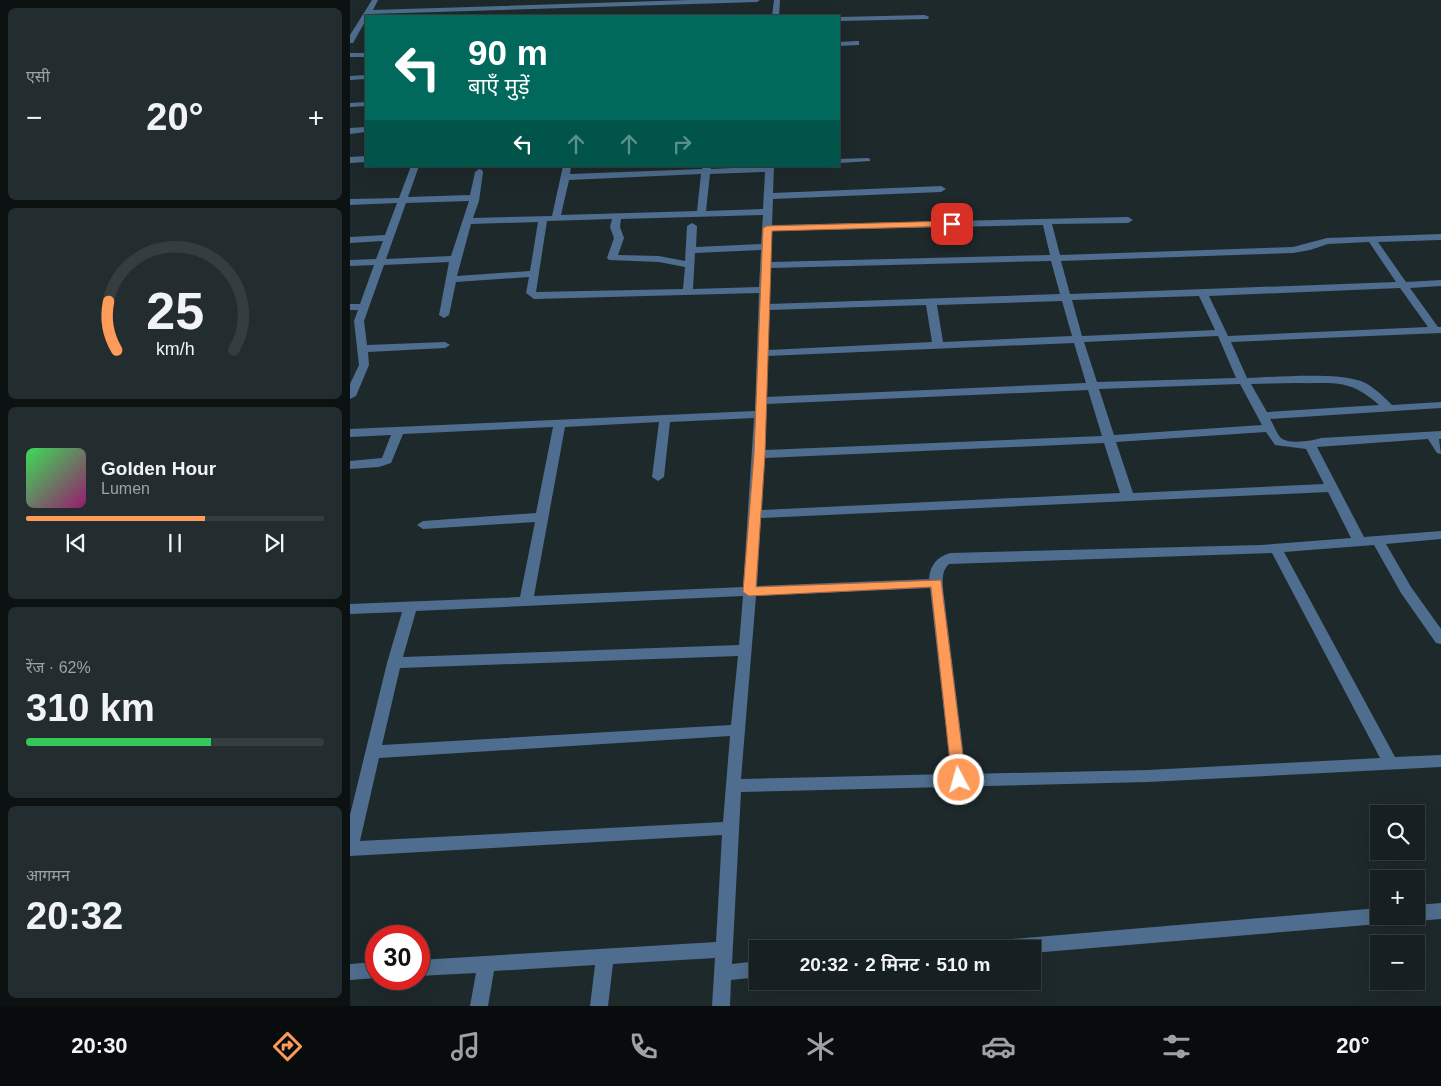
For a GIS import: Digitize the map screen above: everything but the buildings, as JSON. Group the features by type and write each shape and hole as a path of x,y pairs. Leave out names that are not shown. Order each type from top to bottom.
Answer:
{"street":[{"path":"367,15 375,0"},
{"path":"478,13 483,0"},
{"path":"403,15 757,0"},
{"path":"776,15 777,0"},
{"path":"350,20 365,16"},
{"path":"840,19 925,17"},
{"path":"350,41 365,18"},
{"path":"355,34 365,33"},
{"path":"840,44 856,44"},
{"path":"350,55 365,55"},
{"path":"350,78 365,77"},
{"path":"350,105 365,104"},
{"path":"350,131 365,130"},
{"path":"350,160 365,159"},
{"path":"350,396 364,365 358,325 363,307 415,167"},
{"path":"556,218 567,167"},
{"path":"566,177 707,169 770,168 763,307 760,454 746,650 733,786 721,1006"},
{"path":"701,213 707,169"},
{"path":"444,315 455,259 468,221 479,172"},
{"path":"768,196 942,189"},
{"path":"350,202 474,198"},
{"path":"468,221 767,212"},
{"path":"617,216 615,227 619,238 612,258 659,259 689,265"},
{"path":"543,219 531,293 534,296 764,290"},
{"path":"767,228 1128,220"},
{"path":"1047,222 1065,296 1091,386 1128,498"},
{"path":"688,292 692,226"},
{"path":"765,265 1055,258 1303,249 1327,240 1441,237"},
{"path":"350,240 389,238"},
{"path":"1371,239 1438,330"},
{"path":"690,250 766,247"},
{"path":"350,263 455,259"},
{"path":"451,279 534,274"},
{"path":"763,307 1203,293 1441,283"},
{"path":"1203,293 1243,380 1280,443 1309,445 1321,442 1436,435 1441,450"},
{"path":"931,301 938,346"},
{"path":"350,307 363,307"},
{"path":"762,353 1078,339 1438,330"},
{"path":"362,349 445,345"},
{"path":"350,432 665,417 760,407 1091,386 1243,380 1351,382 1370,391 1389,408"},
{"path":"1263,416 1441,405"},
{"path":"658,478 665,417"},
{"path":"526,601 560,422"},
{"path":"760,454 1109,439 1270,428"},
{"path":"350,465 378,463 387,460 399,430"},
{"path":"1309,445 1360,542"},
{"path":"755,514 1332,488"},
{"path":"423,525 543,517"},
{"path":"959,780 937,583 938,566 942,561 950,558 1276,548 1441,535"},
{"path":"1378,541 1406,590 1441,639"},
{"path":"1276,548 1392,765"},
{"path":"350,608 937,583"},
{"path":"411,606 394,663 350,849 731,828"},
{"path":"394,663 746,650"},
{"path":"374,752 739,730"},
{"path":"733,786 1148,776 1441,761"},
{"path":"1425,912 1441,911"},
{"path":"1041,945 1370,917"},
{"path":"430,967 724,949"},
{"path":"599,1006 605,956"},
{"path":"479,1006 487,964"},
{"path":"350,972 365,971"},
{"path":"723,973 749,971"}],"lane":[{"path":"840,161 868,160"}],"route":[{"path":"952,224 767,228 760,401 760,454 749,592 937,583 937,597 959,780"}]}
